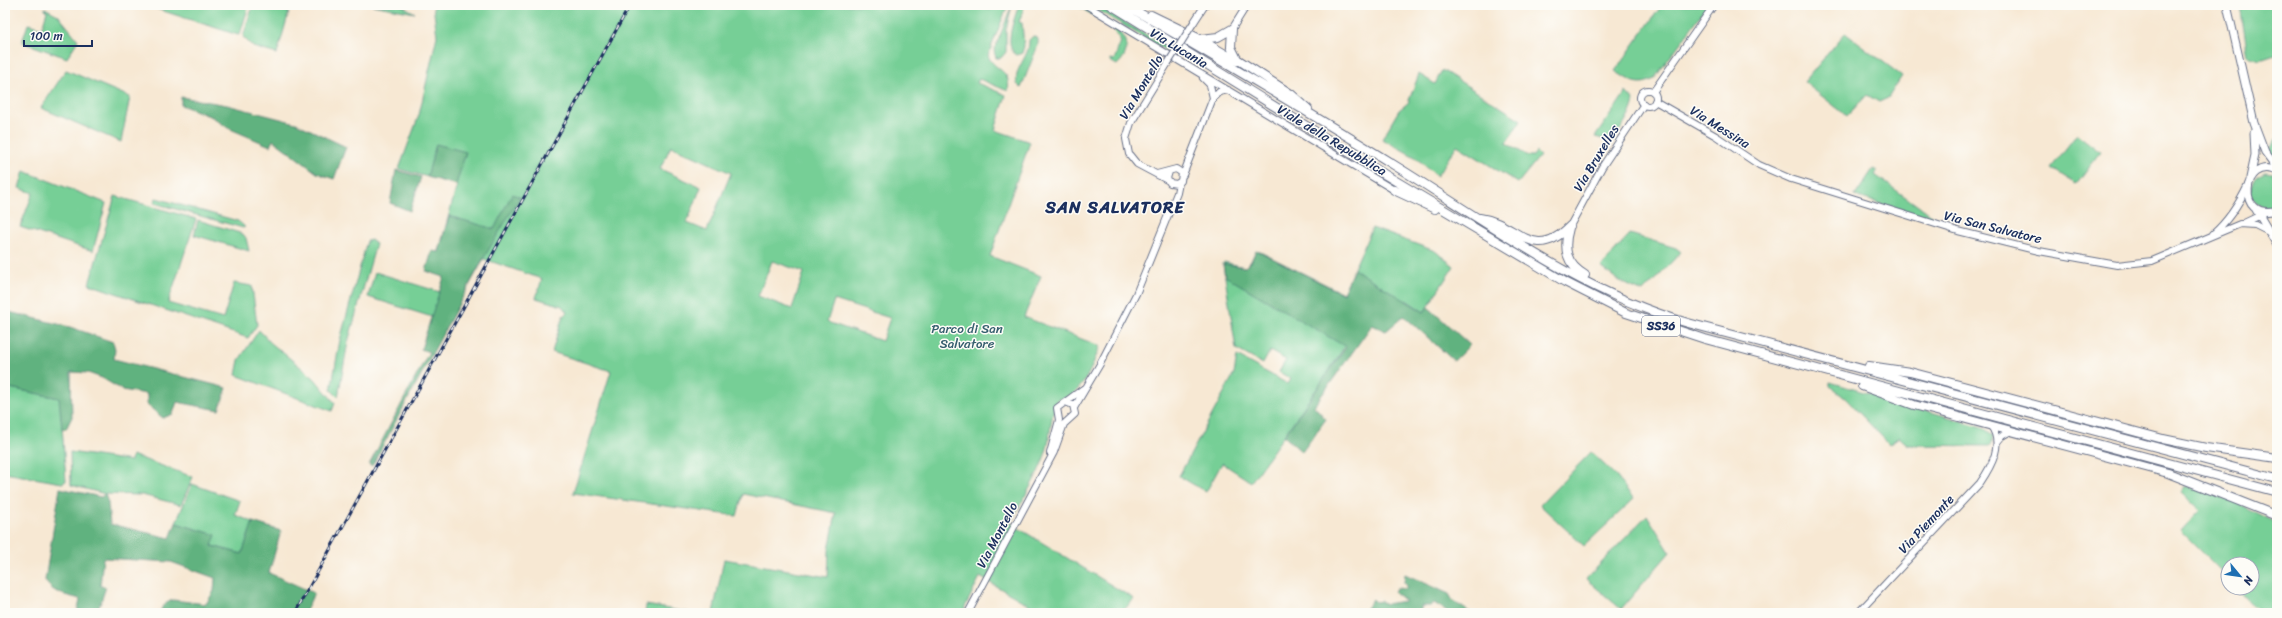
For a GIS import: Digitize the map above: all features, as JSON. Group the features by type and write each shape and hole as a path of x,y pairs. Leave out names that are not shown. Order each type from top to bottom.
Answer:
{"highway":[{"name":"SS36","path":"1111,5 1468,224 1565,282 1626,313 1705,339 2277,492"},
{"name":"SS36","path":"1129,7 1313,116 1546,260 1605,292 1661,316 2277,479"},
{"path":"1129,7 1156,16 1200,39 1291,94 1313,116"},
{"path":"1200,39 1218,37 1232,29"},
{"path":"1232,29 1231,47 1236,59 1242,64"},
{"path":"1394,190 1468,224"},
{"path":"1477,217 1492,219 1528,241 1540,243 1559,236 1570,226"},
{"path":"1570,226 1565,250 1569,261 1575,269 1601,285 1605,292"},
{"path":"1831,360 1910,372 2184,444 2277,458"},
{"path":"1832,373 1893,398 2168,473 2277,516"}],"main road":[{"path":"2227,5 2254,123 2265,152 2277,170"},
{"path":"2232,5 2243,60 2242,66"},
{"path":"2254,123 2255,155 2248,183 2248,194 2252,205 2277,245"},
{"path":"2248,183 2254,174 2261,170 2277,170"},
{"path":"2252,205 2258,209 2268,212 2277,210"}],"street":[{"name":"Via Lucania","path":"1086,5 1260,109"},
{"name":"Via Montello","path":"1170,182 1142,169 1133,160 1127,149 1127,131 1205,5"},
{"path":"1232,29 1247,5"},
{"path":"1653,92 1645,91 1642,94 1641,98 1644,104 1650,105 1655,101 1653,92 1714,5"},
{"name":"Via Montello","path":"1181,62 1210,85 1213,98"},
{"path":"1074,408 1090,383 1136,294 1213,98 1219,92 1228,90"},
{"name":"Via Messina","path":"1655,101 1772,172"},
{"name":"Via Bruxelles","path":"1570,226 1602,167 1644,104"},
{"name":"Viale della Repubblica","path":"1260,109 1394,190"},
{"path":"1155,174 1178,169 1187,163"},
{"path":"1178,169 1183,175"},
{"path":"1169,172 1170,182 1175,197"},
{"name":"Via San Salvatore","path":"1772,172 1851,199 1958,231 2038,251 2117,265 2152,261 2268,212"},
{"path":"1170,182 1179,183"},
{"name":"Via San Salvatore","path":"2210,237 2229,218 2242,199 2248,183"},
{"path":"2240,224 2255,225 2270,232"},
{"path":"1065,402 1071,404 1074,408 1075,414 1068,420 1062,420 1058,417 1057,408 1090,383"},
{"name":"Via Montello","path":"1045,467 1058,417"},
{"name":"Via Montello","path":"968,613 1056,446 1064,424 1068,420"},
{"path":"1990,425 1996,432 1997,442"},
{"path":"1997,442 2002,436 2011,431"},
{"name":"Via Piemonte","path":"1858,613 1980,483 1990,468 1997,442"}],"green space":[{"path":"158,5 249,5 240,34 238,35 157,9"},
{"path":"253,5 263,5 289,12 277,54 253,47 243,37"},
{"path":"372,5 401,5 415,13"},
{"name":"Parco di San Salvatore","path":"433,5 980,5 991,10 994,5 1008,5 988,55 990,60 1005,74 1007,78 1008,91 979,79 977,83 1006,95 995,130 1030,142 990,256 1041,276 1024,317 1100,346 1090,371 1080,387 1074,393 1058,399 1053,412 1049,441 1042,464 1010,523 1134,599 1121,613 1058,613 1046,606 1042,612 980,577 964,609 970,613 713,613 724,559 828,577 829,550 836,513 743,494 737,516 573,493 611,371 552,352 563,316 567,312 562,306 536,298 542,279 484,259 447,325 450,274 434,269 457,185 399,169 419,115 437,36","holes":["671,146 731,173 707,231 687,223 701,187 660,169","772,261 804,272 792,309 758,296","834,300 890,318 882,341 827,322"]},
{"path":"1012,5 1006,29 1006,52 1001,58 996,58 994,51"},
{"path":"1019,5 1025,5 1019,22 1022,23 1024,46 1022,53 1017,55 1010,46 1010,39"},
{"path":"1076,5 1086,8 1116,29"},
{"path":"1089,5 1096,5 1172,50 1170,53"},
{"path":"1662,5 1708,5 1654,79 1643,83 1634,82 1615,71"},
{"path":"2240,5 2277,5 2274,15 2275,26 2277,28 2277,57 2275,55 2260,60 2248,56"},
{"path":"45,8 58,15 78,40 67,58 22,42 28,24 42,28 47,11"},
{"path":"1116,29 1125,42 1126,49 1124,57 1117,65 1110,61 1110,59 1114,60 1121,41 1118,40 1119,37 1114,32"},
{"path":"1845,33 1902,76 1888,98 1879,102 1867,95 1847,116 1804,82"},
{"path":"1033,36 1038,39 1038,45 1021,88 1017,84 1017,73 1027,52 1029,40"},
{"path":"66,70 130,97 121,142 41,108"},
{"path":"1442,70 1521,120 1506,143 1528,156 1533,156 1536,152 1540,156 1518,183 1457,145 1437,176 1415,157 1382,139 1399,110 1408,103 1419,74 1435,84"},
{"path":"1626,92 1634,101 1624,124 1612,138 1607,140 1595,137"},
{"path":"181,97 227,105 296,123 346,147 334,179 317,173 273,140 270,146 228,128 212,117 181,105"},
{"path":"2077,134 2100,152 2076,184 2051,168"},
{"path":"2277,139 2277,161 2269,150"},
{"path":"436,144 466,152 456,185 427,177"},
{"path":"1873,169 1877,171 1875,175 1939,221 1855,196"},
{"path":"396,170 421,177 410,211 390,203"},
{"path":"24,171 106,203 93,251 20,227 33,193 19,188"},
{"path":"2266,172 2277,174 2277,206 2269,208 2262,207 2251,197 2253,181 2258,175"},
{"path":"512,194 520,197 482,261 372,466 369,465 429,352 421,349 444,277 426,271 432,251 439,252 449,216 494,229"},
{"path":"115,196 196,219 168,303 223,319 234,283 252,286 257,325 248,338 89,284"},
{"path":"156,198 238,221 245,227 243,228 154,203"},
{"path":"198,220 243,234 246,238 249,251 194,235"},
{"path":"1372,228 1435,251 1454,266 1424,312 1406,300 1385,326 1365,315 1323,380 1251,482 1222,463 1206,492 1179,476 1234,374 1237,356 1288,384 1291,379 1279,372 1286,360 1270,351 1263,364 1236,349 1223,264 1224,262 1245,267 1251,261 1256,250 1343,293"},
{"path":"1630,234 1676,248 1681,252 1643,292 1619,281 1601,267"},
{"path":"371,240 376,244 348,342 338,397 331,390 340,340 367,241"},
{"path":"1256,250 1343,294 1354,269 1424,312 1428,307 1470,345 1454,361 1404,316 1386,331 1372,325 1314,406 1326,419 1302,452 1284,436 1346,347 1225,276 1223,264 1245,267 1251,262"},
{"path":"375,272 440,292 432,317 368,297"},
{"path":"5,311 70,327 113,342 115,349 114,359 227,388 219,410 177,402 173,414 163,418 147,405 147,394 122,390 102,378 88,373 71,372 72,417 66,429 62,429 59,398 5,387"},
{"path":"259,330 271,343 314,378 335,403 332,411 236,375 239,360"},
{"path":"1830,382 1982,427 1993,435 1992,444 1989,446 1908,445 1899,437 1889,444 1845,398 1830,386"},
{"path":"5,387 60,398 66,481 62,483 5,473"},
{"path":"70,452 131,461 132,455 193,477 181,505 142,495 105,494 71,485"},
{"path":"1591,452 1616,476 1634,499 1584,546 1540,505"},
{"path":"192,484 240,501 235,515 253,522 242,554 212,546 215,535 176,523"},
{"path":"2186,486 2234,501 2277,523 2277,613 2270,613 2258,609 2244,596 2260,596 2260,556 2220,556 2220,570 2181,531 2200,510 2181,493"},
{"path":"60,488 101,497 105,494 108,503 110,524 170,538 176,523 216,535 212,546 242,554 253,522 281,531 269,573 314,593 305,613 160,613 165,605 173,600 206,604 214,591 215,578 171,562 103,558 100,586 106,587 97,613 77,613 80,599 55,591 45,580"},
{"path":"1647,515 1670,552 1621,609 1586,579"},
{"path":"1405,574 1449,594 1453,601 1471,613 1446,613 1447,611 1434,603 1430,606 1421,606 1421,610 1418,613 1362,613 1373,599 1376,602 1381,601 1386,604 1405,601 1394,592 1396,588 1407,589 1404,582"},
{"path":"646,605 692,613 645,613"},
{"path":"1621,609 1625,613 1618,613"}],"railway":[{"path":"295,613 630,5"}],"district":[{"name":"SAN SALVATORE","path":"1115,207"}]}
